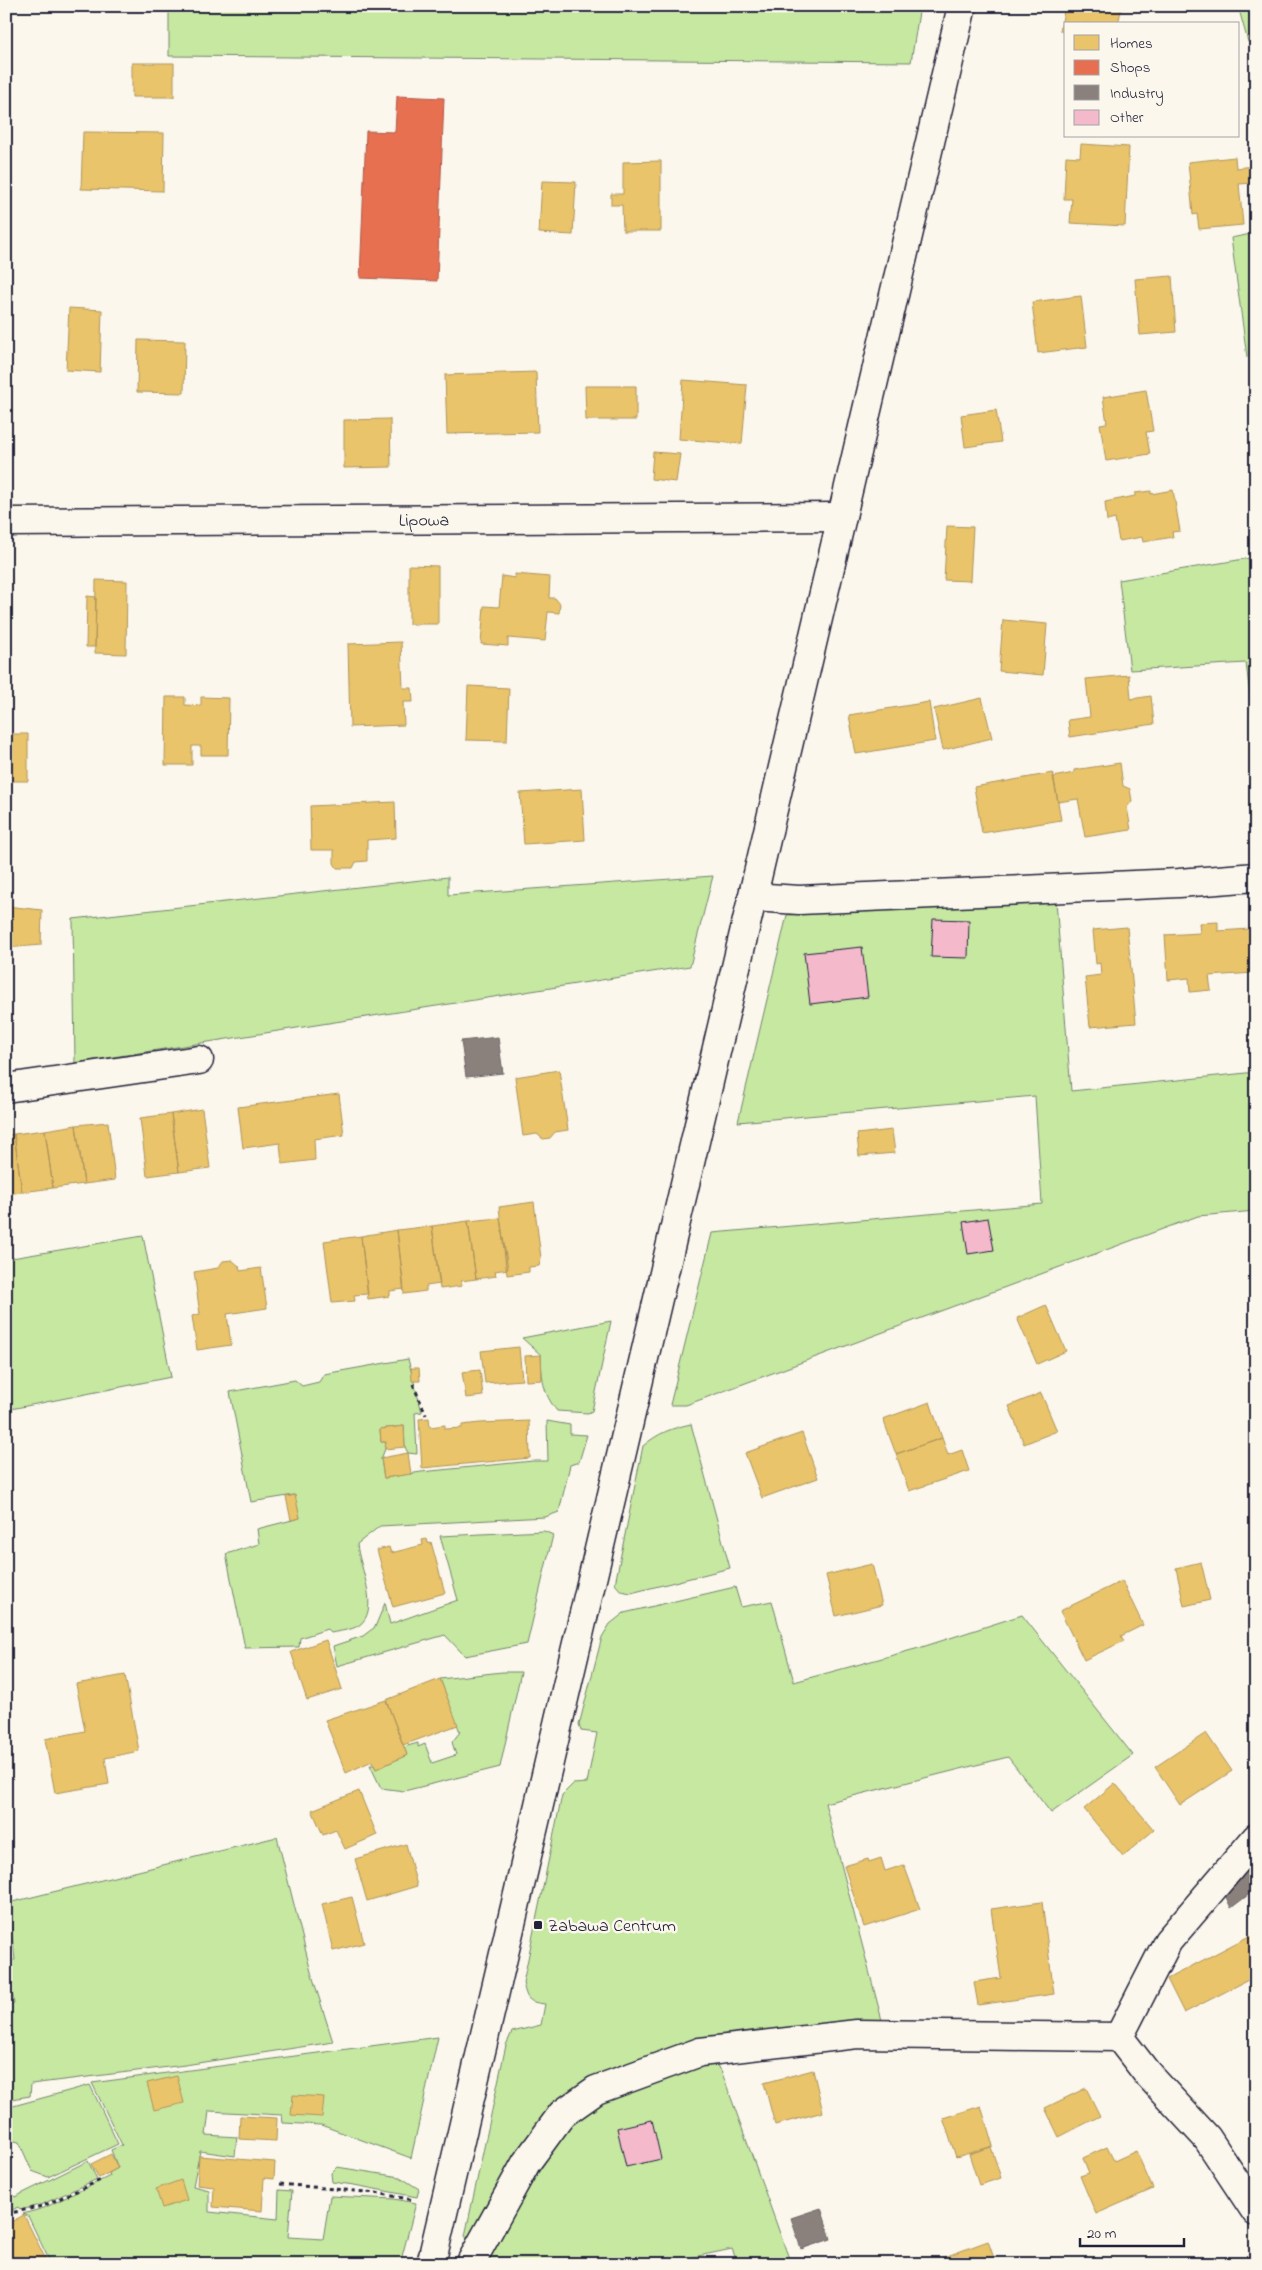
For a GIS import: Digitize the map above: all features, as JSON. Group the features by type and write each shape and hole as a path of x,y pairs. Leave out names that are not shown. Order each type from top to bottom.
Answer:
{"street":[{"path":"431,2264 962,6"},
{"name":"Lipowa","path":"6,522 842,518"},
{"path":"753,897 809,900 1169,884 1256,877"},
{"path":"6,1088 199,1060"},
{"path":"1119,2037 1168,1941 1256,1838"},
{"path":"470,2264 526,2163 562,2114 596,2090 700,2052 857,2034 1119,2037"},
{"path":"1119,2037 1146,2072 1207,2138 1256,2212"}],"path":[{"path":"413,1384 426,1415"},
{"path":"6,2214 15,2214 44,2206 102,2179"},
{"path":"280,2184 376,2193 416,2200"}],"green space":[{"path":"169,6 920,6 911,62 169,56"},
{"path":"1238,6 1256,6 1256,32 1252,32 1248,42"},
{"path":"1256,233 1256,355 1247,357 1231,238"},
{"path":"1256,557 1256,728 1254,728 1246,663 1130,670 1119,580"},
{"path":"713,876 690,966 75,1063 73,919 448,877 448,895"},
{"path":"1056,901 1071,1091 1256,1072 1256,1211 1198,1216 686,1405 670,1405 712,1233 1042,1204 1035,1096 738,1122 787,915"},
{"path":"143,1236 171,1377 6,1410 6,1259"},
{"path":"611,1321 592,1411 588,1413 557,1411 548,1397 544,1384 541,1355 522,1338"},
{"path":"408,1359 422,1412 415,1413 417,1454 408,1453 405,1447 404,1426 380,1429 381,1442 386,1442 381,1459 384,1478 421,1472 548,1461 547,1421 570,1425 570,1434 587,1435 579,1462 570,1465 559,1512 545,1517 380,1526 357,1544 369,1600 365,1619 358,1626 331,1633 327,1629 300,1638 299,1647 245,1648 226,1554 259,1544 257,1529 300,1518 294,1495 251,1502 230,1392 295,1380 302,1386 319,1382 324,1374"},
{"path":"691,1424 730,1568 631,1593 621,1591 615,1584 643,1446 666,1432"},
{"path":"544,1531 553,1535 527,1644 465,1656 445,1635 337,1666 333,1646 363,1636 375,1627 385,1603 390,1624 458,1600 440,1536"},
{"path":"735,1587 741,1607 772,1601 794,1682 919,1648 1022,1615 1133,1755 1051,1813 1008,1757 825,1803 884,2028 586,2085 468,2240 465,2236 506,2045 512,2032 541,2025 545,2004 529,1999 523,1983 562,1795 573,1784 587,1783 597,1733 581,1731 579,1725 602,1637 610,1624 624,1613"},
{"path":"502,1672 521,1672 500,1767 404,1791 381,1788 370,1765 374,1765 376,1769 407,1755 404,1747 418,1743 418,1747 425,1744 432,1763 456,1755 452,1742 460,1732 440,1679"},
{"path":"277,1837 311,1972 333,2042 185,2065 31,2084 30,2096 6,2100 7,2006 14,2004 9,1976 13,1976 9,1961 15,1960 8,1903"},
{"path":"438,2037 411,2158 321,2125 283,2123 282,2115 209,2111 206,2135 237,2137 235,2156 200,2151 193,2186 209,2190 209,2212 278,2219 279,2190 292,2191 288,2237 323,2239 330,2196 394,2199 416,2203 400,2264 51,2264 28,2216 23,2214 44,2208 110,2176 109,2173 118,2168 111,2150 122,2145 92,2083"},
{"path":"714,2063 721,2070 791,2264 738,2264 732,2249 660,2264 482,2264 569,2123 593,2101 675,2071"},
{"path":"90,2085 118,2144 48,2177 32,2171 19,2142 14,2141 6,2121 6,2108"},
{"path":"88,2161 97,2179 43,2204 21,2210 18,2207 6,2213 6,2184 15,2197"},
{"path":"337,2167 400,2177 419,2189 417,2197 332,2182 331,2173"}],"building: Homes":[{"path":"6,6 11,6 11,35 6,35"},
{"path":"1065,6 1122,6 1118,22 1064,22 1064,32 1060,31"},
{"path":"132,63 174,63 174,97 132,97"},
{"path":"83,132 164,133 163,191 81,189"},
{"path":"1081,144 1129,147 1125,226 1070,223 1072,199 1064,199 1066,156 1080,157"},
{"path":"1235,157 1236,168 1253,166 1254,183 1239,184 1243,225 1199,229 1197,214 1193,215 1188,162"},
{"path":"661,161 661,231 623,231 622,205 611,205 611,194 623,194 623,162"},
{"path":"542,181 576,182 573,235 539,233"},
{"path":"1172,276 1176,332 1140,335 1135,279"},
{"path":"1081,296 1087,347 1038,353 1032,302"},
{"path":"69,308 102,310 100,372 66,370"},
{"path":"138,340 185,341 184,393 137,392"},
{"path":"536,372 538,432 447,434 445,375"},
{"path":"683,380 747,385 742,444 679,439"},
{"path":"585,386 636,386 636,420 586,420"},
{"path":"1146,390 1153,431 1146,432 1150,454 1106,461 1100,424 1107,423 1103,397"},
{"path":"996,410 1001,442 965,447 961,415"},
{"path":"390,419 391,467 344,468 344,420"},
{"path":"653,452 680,454 676,482 651,479"},
{"path":"1173,490 1180,531 1172,532 1173,537 1143,542 1142,537 1119,541 1115,519 1107,521 1105,502 1135,496 1135,493 1151,491 1151,494"},
{"path":"947,526 973,527 970,581 944,580"},
{"path":"409,565 438,566 438,624 409,624"},
{"path":"515,574 550,577 549,598 555,598 560,604 559,613 548,612 545,641 508,638 508,646 481,644 484,606 499,607 502,576 515,578"},
{"path":"96,580 127,581 126,654 95,653"},
{"path":"87,596 96,597 95,647 86,647"},
{"path":"1003,620 1047,624 1043,675 999,671"},
{"path":"401,642 403,688 412,688 413,702 403,702 404,725 350,727 348,644"},
{"path":"1129,675 1131,699 1151,696 1154,724 1070,737 1068,720 1090,717 1086,679"},
{"path":"468,686 509,688 507,741 466,740"},
{"path":"166,697 185,697 185,705 201,706 201,697 229,698 228,755 201,755 201,746 192,746 192,765 165,765"},
{"path":"982,698 992,738 943,750 934,709"},
{"path":"929,702 935,741 856,754 849,715"},
{"path":"6,734 28,734 28,781 6,781"},
{"path":"1120,763 1123,786 1130,789 1132,801 1127,807 1131,830 1085,837 1078,799 1058,802 1053,777 1074,773 1074,770"},
{"path":"1053,773 1061,820 982,833 974,787"},
{"path":"582,789 585,840 524,844 520,793"},
{"path":"395,802 396,838 367,840 367,861 356,862 353,868 337,868 334,863 334,850 311,850 310,806"},
{"path":"6,906 42,910 41,945 6,948"},
{"path":"1218,922 1218,931 1250,929 1254,973 1209,976 1211,990 1190,992 1189,978 1168,980 1165,935 1200,933 1199,923"},
{"path":"1127,927 1136,1023 1090,1027 1085,977 1101,975 1100,963 1096,964 1093,930"},
{"path":"559,1070 568,1130 555,1132 550,1138 543,1139 537,1134 523,1136 515,1077"},
{"path":"339,1094 344,1135 314,1139 315,1160 282,1164 280,1143 243,1148 238,1107"},
{"path":"202,1109 210,1168 179,1172 171,1114"},
{"path":"171,1114 179,1172 147,1176 140,1118"},
{"path":"108,1122 115,1180 84,1184 76,1125"},
{"path":"76,1125 84,1184 53,1188 45,1130"},
{"path":"45,1130 53,1188 22,1192 14,1134"},
{"path":"892,1130 895,1153 859,1156 857,1134"},
{"path":"14,1134 22,1192 6,1194 6,1135"},
{"path":"534,1202 541,1258 539,1266 529,1267 529,1272 507,1275 499,1207"},
{"path":"500,1218 508,1269 495,1271 496,1276 476,1279 468,1221"},
{"path":"468,1221 476,1279 461,1281 462,1286 440,1289 432,1226"},
{"path":"432,1226 440,1284 426,1286 426,1291 404,1294 397,1230"},
{"path":"397,1230 404,1289 390,1291 390,1296 368,1299 361,1236"},
{"path":"361,1236 368,1294 354,1295 355,1301 332,1303 324,1241"},
{"path":"232,1260 239,1266 240,1271 261,1268 267,1308 227,1314 231,1345 197,1350 192,1316 200,1314 194,1272 218,1268 223,1261"},
{"path":"1046,1305 1066,1351 1037,1364 1017,1318"},
{"path":"519,1347 522,1380 485,1383 481,1351"},
{"path":"541,1355 542,1380 526,1381 525,1356"},
{"path":"411,1368 419,1368 420,1381 412,1381"},
{"path":"480,1370 483,1396 466,1398 462,1372"},
{"path":"1041,1393 1057,1431 1024,1444 1009,1406"},
{"path":"930,1402 942,1438 896,1454 883,1419"},
{"path":"429,1418 430,1427 445,1425 445,1429 462,1428 462,1425 480,1423 529,1421 530,1458 422,1468 419,1419"},
{"path":"404,1426 405,1447 385,1449 386,1442 381,1442 380,1429"},
{"path":"802,1433 818,1478 762,1498 745,1453"},
{"path":"942,1438 948,1455 962,1450 969,1471 909,1491 896,1454"},
{"path":"408,1453 411,1474 384,1478 381,1458"},
{"path":"295,1495 300,1518 291,1520 286,1497"},
{"path":"1256,1533 1256,1559 1250,1534"},
{"path":"427,1539 428,1543 431,1542 445,1593 393,1607 377,1550 389,1547 391,1553 423,1545 422,1540"},
{"path":"1201,1562 1210,1600 1184,1606 1176,1568"},
{"path":"872,1564 882,1605 836,1616 826,1575"},
{"path":"1122,1581 1143,1625 1121,1636 1124,1641 1084,1660 1060,1611"},
{"path":"326,1640 342,1689 307,1700 291,1652"},
{"path":"125,1675 139,1751 105,1758 109,1784 55,1793 45,1739 85,1731 76,1684"},
{"path":"440,1679 458,1725 403,1745 386,1700"},
{"path":"386,1700 407,1755 376,1769 372,1761 346,1773 325,1720"},
{"path":"1206,1733 1232,1771 1180,1805 1155,1767"},
{"path":"1115,1783 1154,1830 1123,1856 1084,1809"},
{"path":"359,1791 377,1835 345,1849 336,1830 323,1835 312,1810"},
{"path":"406,1844 417,1886 367,1901 355,1859"},
{"path":"881,1858 885,1871 904,1865 920,1909 864,1927 844,1866 868,1859 869,1862"},
{"path":"352,1897 364,1943 333,1951 322,1904"},
{"path":"1042,1902 1054,1994 978,2005 974,1982 1001,1978 991,1909"},
{"path":"1251,1935 1256,1945 1256,1976 1184,2013 1167,1979"},
{"path":"813,2070 823,2112 775,2125 764,2083"},
{"path":"177,2076 184,2103 154,2110 147,2083"},
{"path":"1086,2088 1100,2116 1059,2137 1045,2108"},
{"path":"293,2095 324,2097 322,2117 291,2115"},
{"path":"981,2106 993,2146 956,2157 943,2118"},
{"path":"240,2116 277,2118 276,2141 239,2139"},
{"path":"991,2147 1001,2178 979,2185 969,2154"},
{"path":"1107,2147 1114,2161 1136,2151 1153,2189 1096,2214 1080,2176 1089,2173 1083,2158"},
{"path":"111,2154 118,2168 99,2178 91,2164"},
{"path":"199,2156 275,2162 274,2179 264,2178 262,2211 213,2207 214,2187 197,2185"},
{"path":"181,2180 187,2200 162,2208 156,2189"},
{"path":"24,2215 48,2264 6,2264 6,2218 9,2223"},
{"path":"988,2241 996,2264 940,2264 939,2259"}],"building: Shops":[{"path":"397,96 444,98 437,281 360,278 366,131 395,132"}],"building: Industry":[{"path":"498,1037 503,1073 466,1077 461,1041"},
{"path":"1256,1858 1256,1889 1231,1908 1225,1895"},
{"path":"821,2208 831,2239 801,2249 791,2218"}],"building: Other":[{"path":"933,919 969,920 968,958 931,957"},
{"path":"862,947 868,997 810,1004 804,953"},
{"path":"988,1218 994,1250 968,1254 963,1222"},
{"path":"652,2120 661,2159 626,2167 617,2128"}],"place":[{"name":"Zabawa Centrum","path":"538,1925"}]}
